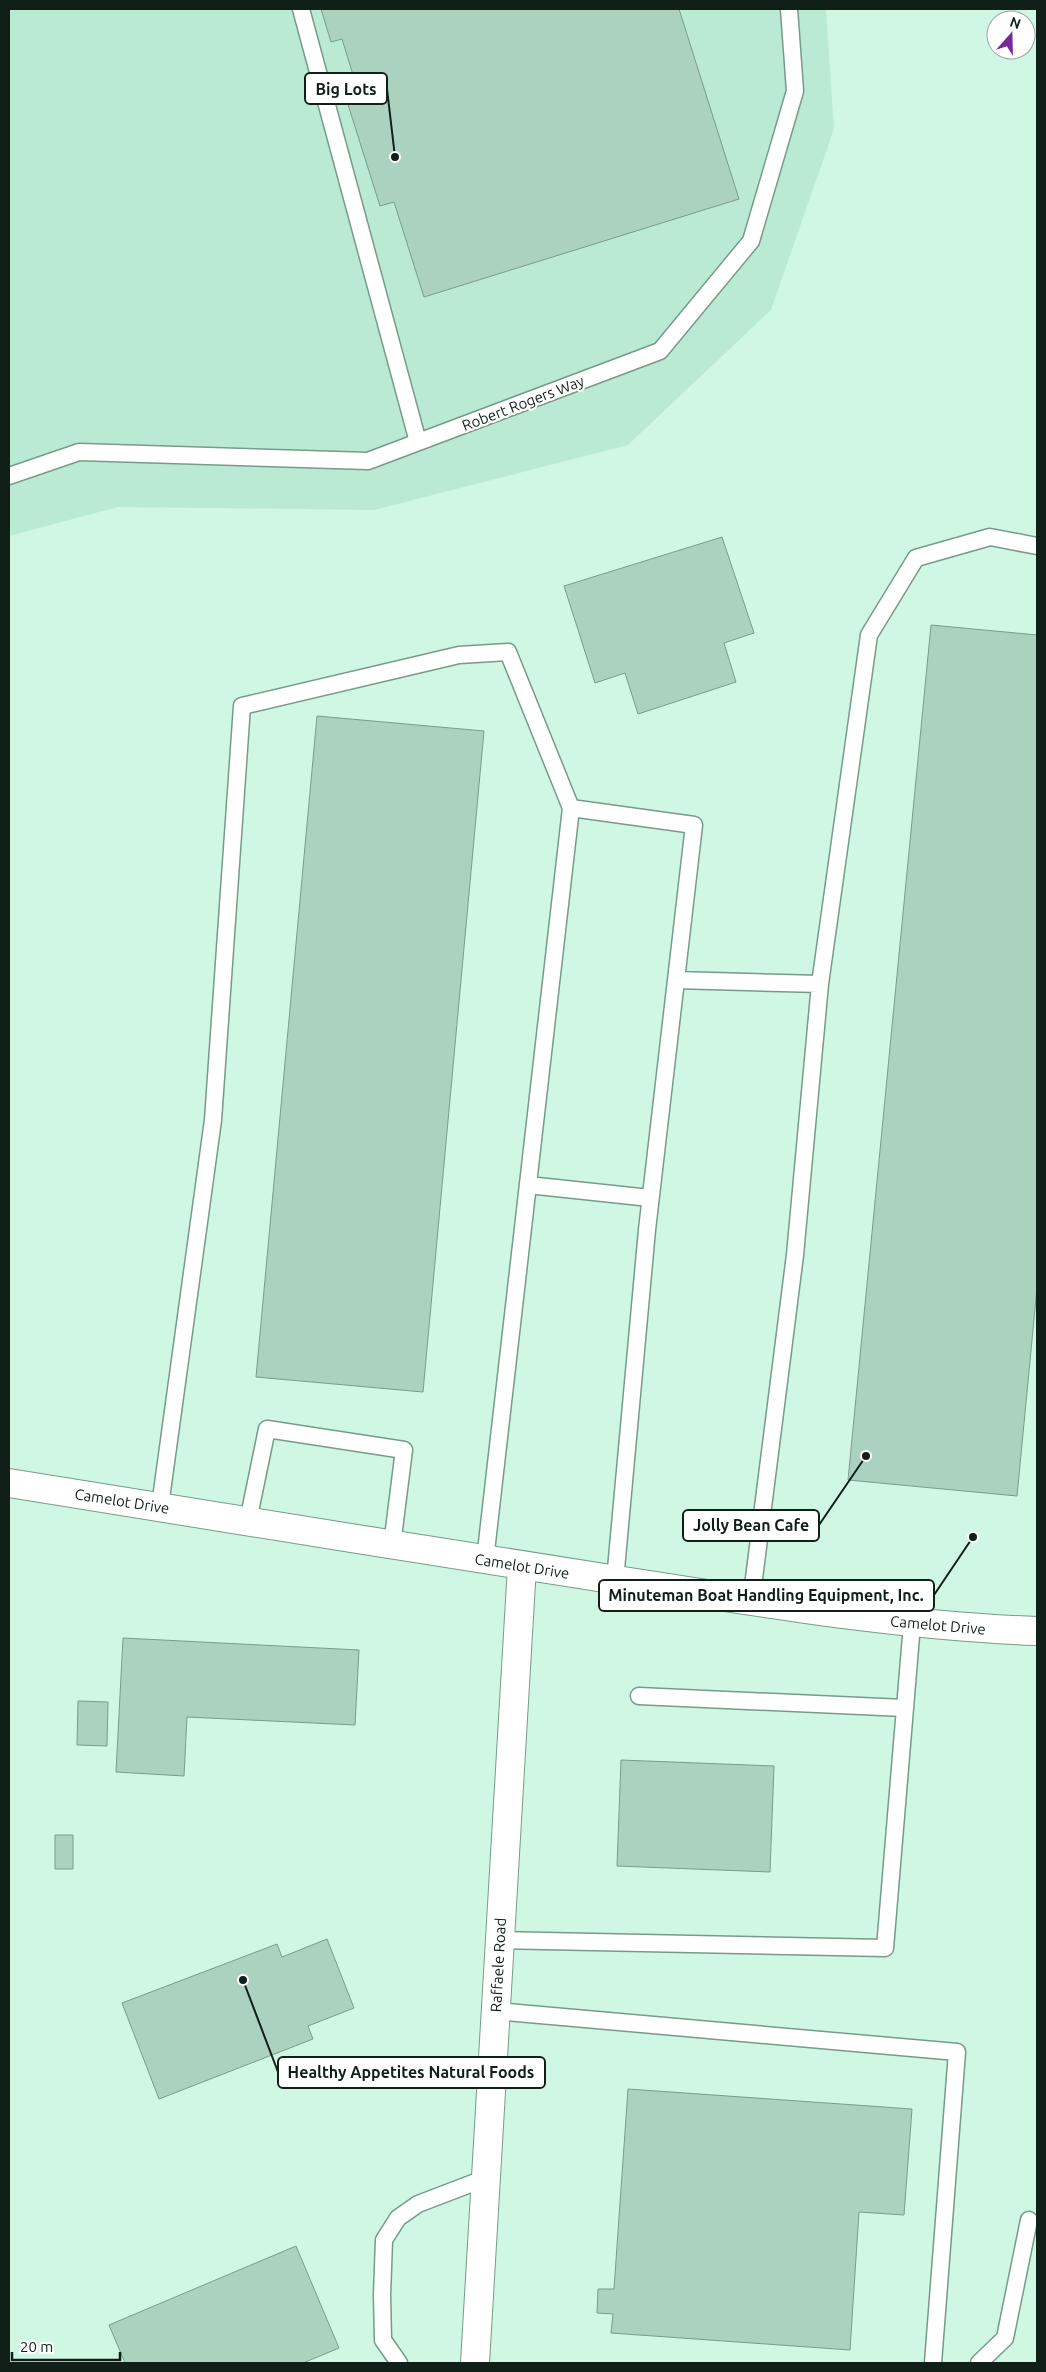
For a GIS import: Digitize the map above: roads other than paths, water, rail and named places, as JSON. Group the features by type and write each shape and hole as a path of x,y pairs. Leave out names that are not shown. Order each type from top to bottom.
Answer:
{"street":[{"name":"Camelot Drive","path":"9,1483 751,1602 912,1624 1037,1631"},
{"name":"Raffaele Road","path":"475,2363 522,1566"}],"lane":[{"path":"301,9 418,442"},
{"name":"Robert Rogers Way","path":"9,476 80,452 368,461 660,351 751,241 795,91 790,9"},
{"path":"751,1602 795,1255 820,984 869,635 916,558 990,537 1037,546"},
{"path":"160,1506 213,1120 242,706 459,655 508,652 571,808 485,1560"},
{"path":"571,808 694,824 650,1198 615,1580"},
{"path":"676,980 820,984"},
{"path":"528,1185 650,1198"},
{"path":"248,1521 267,1429 404,1450 392,1545"},
{"path":"500,1940 885,1948 912,1624"},
{"path":"639,1696 904,1708"},
{"path":"495,2011 957,2052 933,2363"},
{"path":"399,2363 383,2340 384,2240 398,2218 418,2204 486,2178"},
{"path":"979,2363 1005,2338 1029,2220"}],"place":[{"name":"Big Lots","path":"395,157"},
{"name":"Jolly Bean Cafe","path":"866,1456"},
{"name":"Minuteman Boat Handling Equipment, Inc.","path":"973,1537"},
{"name":"Healthy Appetites Natural Foods","path":"243,1980"}]}
